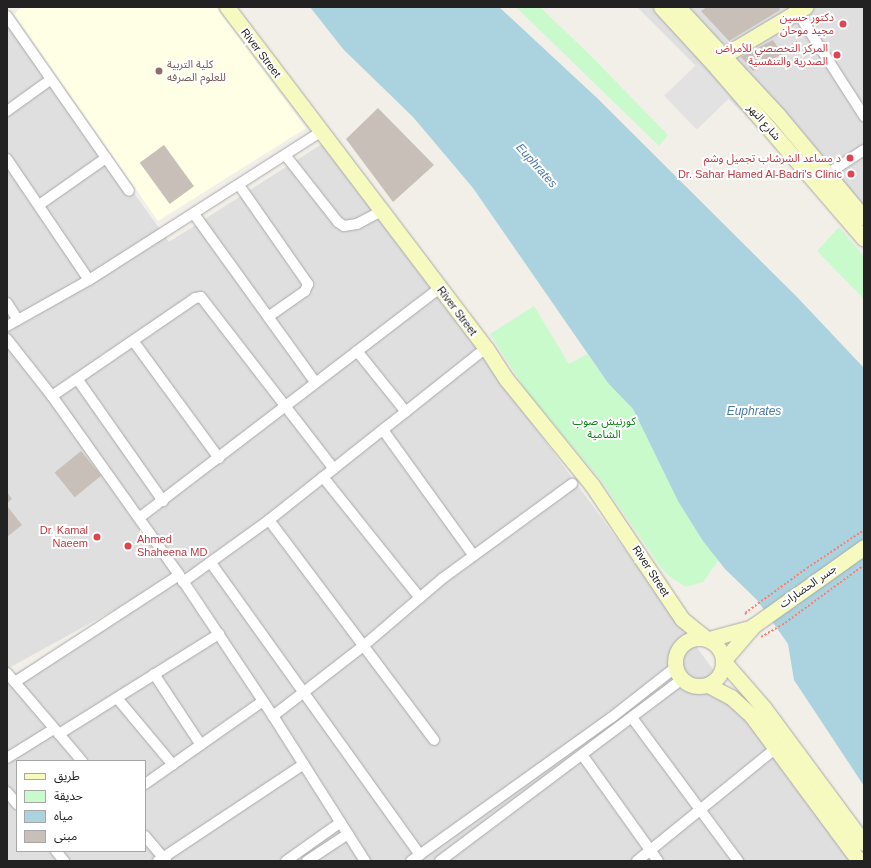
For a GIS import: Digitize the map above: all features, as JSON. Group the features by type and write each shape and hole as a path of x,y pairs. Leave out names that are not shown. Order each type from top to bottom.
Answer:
{"main road":[{"name":"River Street","path":"227,7 320,132 486,348 519,396 600,495 682,619 708,639"},
{"name":"شارع النهر","path":"661,7 718,68 864,239"},
{"name":"شارع النهر","path":"678,7 723,56 864,218"},
{"path":"723,56 799,9"},
{"name":"جسر الحضارات","path":"757,632 864,548"},
{"path":"682,619 678,650 679,673 695,686 708,685 731,697 745,708 859,861"},
{"path":"678,650 691,639 708,639 757,632"},
{"path":"708,685 718,677 724,661 757,632"},
{"path":"708,639 719,648 724,661 764,708 864,843"}],"street":[{"path":"799,9 862,112"},
{"path":"7,16 50,80 129,191"},
{"path":"7,112 50,80"},
{"path":"7,326 89,280 286,156 320,132"},
{"path":"827,174 864,150"},
{"path":"286,156 338,222 344,226 357,224 381,211"},
{"path":"40,205 106,158"},
{"path":"7,159 40,205 89,280"},
{"path":"239,185 308,284 305,291 268,317"},
{"path":"194,214 316,383"},
{"path":"139,518 440,288"},
{"path":"52,396 134,342 195,298 201,297 334,469"},
{"path":"7,303 18,320"},
{"path":"7,339 52,396 181,578 273,716 341,822 364,861"},
{"path":"134,342 219,458"},
{"path":"15,682 181,578 212,563 334,469 486,348"},
{"path":"357,351 406,412"},
{"path":"78,380 163,501"},
{"path":"383,430 473,555"},
{"path":"323,477 420,598"},
{"path":"273,716 362,647 473,555 572,484"},
{"path":"269,520 362,647 434,740"},
{"path":"212,563 303,692 416,858 610,718 679,673"},
{"path":"7,758 117,698 219,634"},
{"path":"7,673 81,760"},
{"path":"440,861 633,718 679,673"},
{"path":"154,674 201,745"},
{"path":"117,698 173,765"},
{"path":"146,783 263,701"},
{"path":"633,718 738,861"},
{"path":"637,861 776,748"},
{"path":"583,756 658,861"},
{"path":"146,837 162,860 304,764"},
{"path":"7,792 16,803"},
{"path":"286,861 341,822"},
{"path":"306,861 348,834"},
{"path":"57,852 64,861"}],"path":[{"path":"745,613 864,530"},
{"path":"757,632 864,565"}],"shaded area":[{"name":"كلية التربية للعلوم الصرفه","path":"22,7 216,7 306,128 158,221 14,14"},
{"path":"637,7 864,7 864,234"},
{"path":"7,16 169,242 325,142 854,861 363,861 185,571 7,669"},
{"path":"698,63 731,97 697,129 664,96"},
{"path":"186,577 360,861 7,861 7,678"}],"green space":[{"path":"516,7 540,7 591,56 668,135 659,146"},
{"path":"839,227 864,256 864,299 817,251"},
{"name":"كورنيش صوب الشامية","path":"534,306 569,364 587,354 608,383 633,409 678,501 718,561 703,582 686,587 670,577 662,569 600,479 527,392 490,334"}],"water":[{"name":"Euphrates","path":"310,7 499,7 596,97 797,297 864,368 864,786 794,680 788,644 757,600 725,569 703,541 678,501 633,409 608,383 473,188 413,117 343,49"}],"building":[{"path":"707,7 779,7 780,10 729,41 701,11"},
{"path":"773,40 782,54 753,71 741,57"},
{"path":"378,108 434,165 393,202 346,139"},
{"path":"164,145 194,186 170,204 140,163"},
{"path":"81,451 101,476 75,497 55,472"},
{"path":"7,492 12,499 7,503"},
{"path":"7,506 22,525 7,537"}],"place":[{"name":"دكتور حسين مجيد موحان","path":"843,24"},
{"name":"المركز التخصصي للأمراض الصدرية والتنفسية","path":"837,55"},
{"name":"كلية التربية للعلوم الصرفه","path":"159,71"},
{"name":"د مساعد الشرشاب تجميل وشم","path":"850,158"},
{"name":"Dr. Sahar Hamed Al-Badri's Clinic","path":"851,174"},
{"name":"Dr. Kamal Naeem","path":"97,537"},
{"name":"Ahmed Shaheena MD","path":"128,546"}]}
